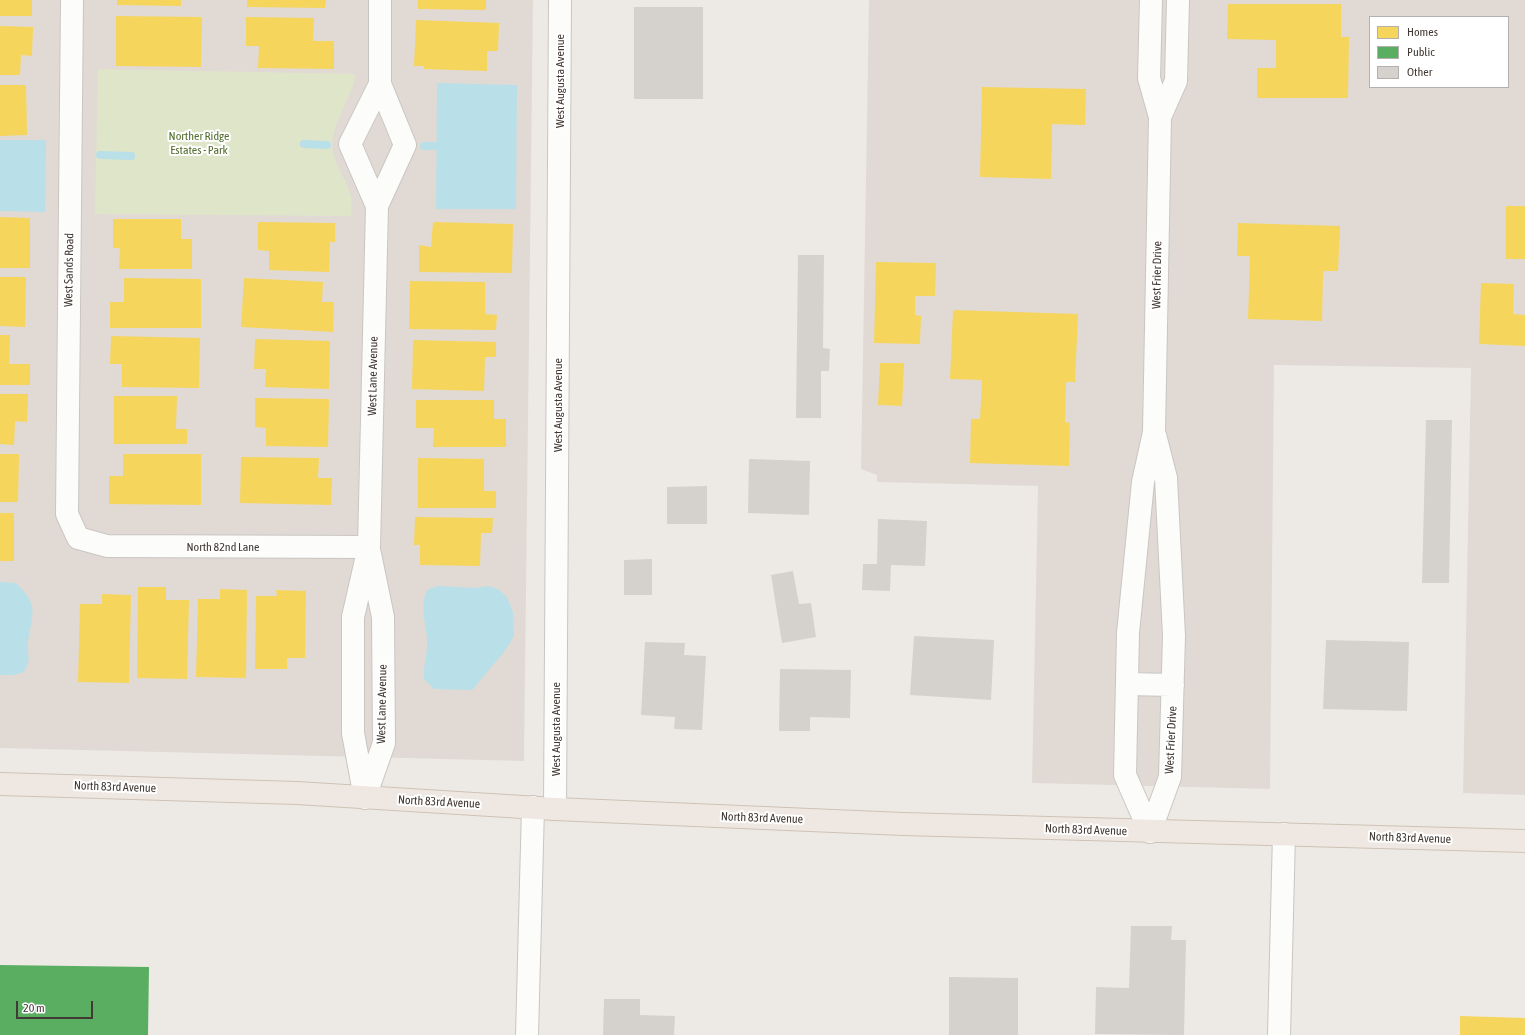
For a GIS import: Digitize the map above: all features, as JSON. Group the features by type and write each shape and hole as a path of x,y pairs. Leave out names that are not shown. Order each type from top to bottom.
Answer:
{"main road":[{"name":"North 83rd Avenue","path":"0,784 297,793 555,809 904,824 1150,832 1284,834 1525,841"}],"street":[{"name":"West Sands Road","path":"72,0 67,514 78,538"},
{"name":"West Lane Avenue","path":"365,798 353,733 353,617 369,547 377,206 404,145 380,84 380,0"},
{"name":"West Augusta Avenue","path":"555,809 560,0"},
{"name":"West Frier Drive","path":"1150,832 1126,775 1128,633 1143,482 1154,432 1160,117 1148,78 1151,0"},
{"name":"West Frier Drive","path":"1160,117 1176,81 1178,0"},
{"name":"West Lane Avenue","path":"377,206 350,144 380,84"},
{"name":"West Frier Drive","path":"1150,832 1170,777 1174,636 1166,478 1154,432"},
{"name":"North 82nd Lane","path":"78,538 106,546 369,547"},
{"name":"West Lane Avenue","path":"365,798 384,743 383,617 369,547"},
{"path":"353,644 383,643"},
{"path":"1127,684 1173,685"},
{"path":"527,1035 533,807"},
{"path":"1279,1035 1284,834"}],"shaded area":[{"path":"0,0 533,0 524,761 0,748"},
{"path":"869,0 1525,0 1525,795 1463,793 1471,368 1274,365 1270,789 1032,783 1038,486 877,482 877,475 861,469"}],"green space":[{"name":"Norther Ridge Estates - Park","path":"98,69 356,74 351,92 335,129 332,145 337,165 351,197 351,216 95,214"}],"water":[{"path":"437,83 517,85 516,209 436,209"},
{"path":"0,140 46,140 45,212 0,211"},
{"path":"0,582 16,583 29,598 32,611 28,642 29,659 24,672 13,675 0,675"},
{"path":"439,586 475,588 488,586 498,589 507,597 513,612 514,636 504,652 472,690 434,689 424,679 427,640 423,604 428,589"}],"building: Homes":[{"path":"0,0 32,0 32,16 0,16"},
{"path":"117,0 181,0 181,6 117,5"},
{"path":"247,0 326,0 325,8 247,7"},
{"path":"418,0 486,0 486,10 418,9"},
{"path":"1228,4 1341,4 1341,37 1349,37 1348,98 1257,98 1257,68 1276,68 1276,40 1227,39"},
{"path":"116,16 202,17 201,67 116,66"},
{"path":"246,17 314,18 313,41 334,41 334,69 258,68 259,46 246,46"},
{"path":"416,20 499,23 498,51 487,51 487,71 424,69 424,66 414,66"},
{"path":"0,26 33,27 32,56 21,55 20,75 0,75"},
{"path":"0,85 26,85 27,135 0,136"},
{"path":"982,87 1086,89 1085,125 1052,124 1051,179 980,177"},
{"path":"1506,206 1525,206 1525,259 1506,259"},
{"path":"0,217 30,218 30,268 0,268"},
{"path":"113,219 181,219 181,239 192,239 192,269 119,269 120,248 113,248"},
{"path":"258,222 335,223 335,242 330,242 329,272 269,270 269,251 258,250"},
{"path":"433,222 513,224 512,273 419,272 419,245 431,247"},
{"path":"1238,223 1340,226 1338,271 1323,271 1322,321 1248,319 1250,256 1237,256"},
{"path":"876,262 936,263 935,296 915,296 915,315 921,316 920,344 874,343"},
{"path":"0,277 26,277 25,327 0,326"},
{"path":"124,278 201,279 201,328 110,328 110,302 124,302"},
{"path":"244,278 323,282 322,302 334,302 333,332 241,327"},
{"path":"410,281 485,282 485,314 497,315 496,330 409,329"},
{"path":"1481,283 1514,284 1513,314 1525,315 1525,346 1479,344"},
{"path":"953,310 1078,314 1075,382 1066,382 1065,422 1070,423 1069,466 970,463 971,419 980,419 982,380 950,379"},
{"path":"0,335 10,335 9,364 30,364 30,385 0,385"},
{"path":"111,336 200,338 199,388 122,387 122,364 110,364"},
{"path":"255,339 330,341 329,389 265,387 266,369 254,369"},
{"path":"413,340 496,342 496,357 485,357 484,391 412,389"},
{"path":"880,363 904,363 902,406 878,405"},
{"path":"0,394 28,394 27,422 15,421 14,445 0,444"},
{"path":"114,396 177,396 176,429 187,429 187,444 114,444"},
{"path":"255,398 329,399 328,447 266,446 266,428 255,427"},
{"path":"416,400 494,400 494,419 506,419 506,447 433,447 434,428 416,428"},
{"path":"0,454 19,454 18,502 0,502"},
{"path":"123,454 201,454 201,505 109,504 109,476 123,476"},
{"path":"241,457 319,458 318,478 332,478 331,505 240,503"},
{"path":"418,458 484,459 484,491 496,491 496,508 418,508"},
{"path":"0,513 14,513 14,561 0,561"},
{"path":"415,517 493,518 492,533 481,533 480,566 420,565 420,545 414,545"},
{"path":"138,587 166,587 166,600 189,600 187,679 137,678"},
{"path":"220,589 247,590 246,678 196,677 198,599 220,599"},
{"path":"276,590 306,591 305,658 287,658 287,669 255,669 256,596 277,596"},
{"path":"102,594 131,595 129,683 78,682 80,604 102,604"},
{"path":"1460,1016 1525,1018 1525,1035 1460,1035"}],"building: Public":[{"path":"0,965 149,967 148,1035 0,1035"}],"building: Other":[{"path":"634,7 703,7 703,99 634,99"},
{"path":"798,255 824,255 823,348 830,349 829,371 821,371 821,418 796,418"},
{"path":"1426,420 1452,420 1449,583 1422,583"},
{"path":"749,459 810,461 809,515 748,513"},
{"path":"707,486 707,524 667,524 667,487"},
{"path":"878,519 927,521 925,566 891,565 890,591 862,590 863,564 877,564"},
{"path":"652,559 652,595 624,595 624,560"},
{"path":"793,571 799,604 811,603 816,637 782,643 771,575"},
{"path":"914,636 994,640 991,700 910,695"},
{"path":"1326,640 1409,642 1407,711 1323,709"},
{"path":"645,642 685,643 684,655 706,656 702,730 674,729 675,717 641,715"},
{"path":"780,669 851,670 850,718 810,717 810,731 779,731"},
{"path":"1131,926 1172,926 1171,940 1186,940 1184,1035 1095,1034 1096,987 1129,988"},
{"path":"949,977 1018,978 1018,1035 949,1035"},
{"path":"604,999 640,999 640,1015 675,1016 674,1035 603,1035"}],"waterway":[{"path":"304,144 327,145"},
{"path":"424,146 445,146"},
{"path":"100,155 131,156"}]}
